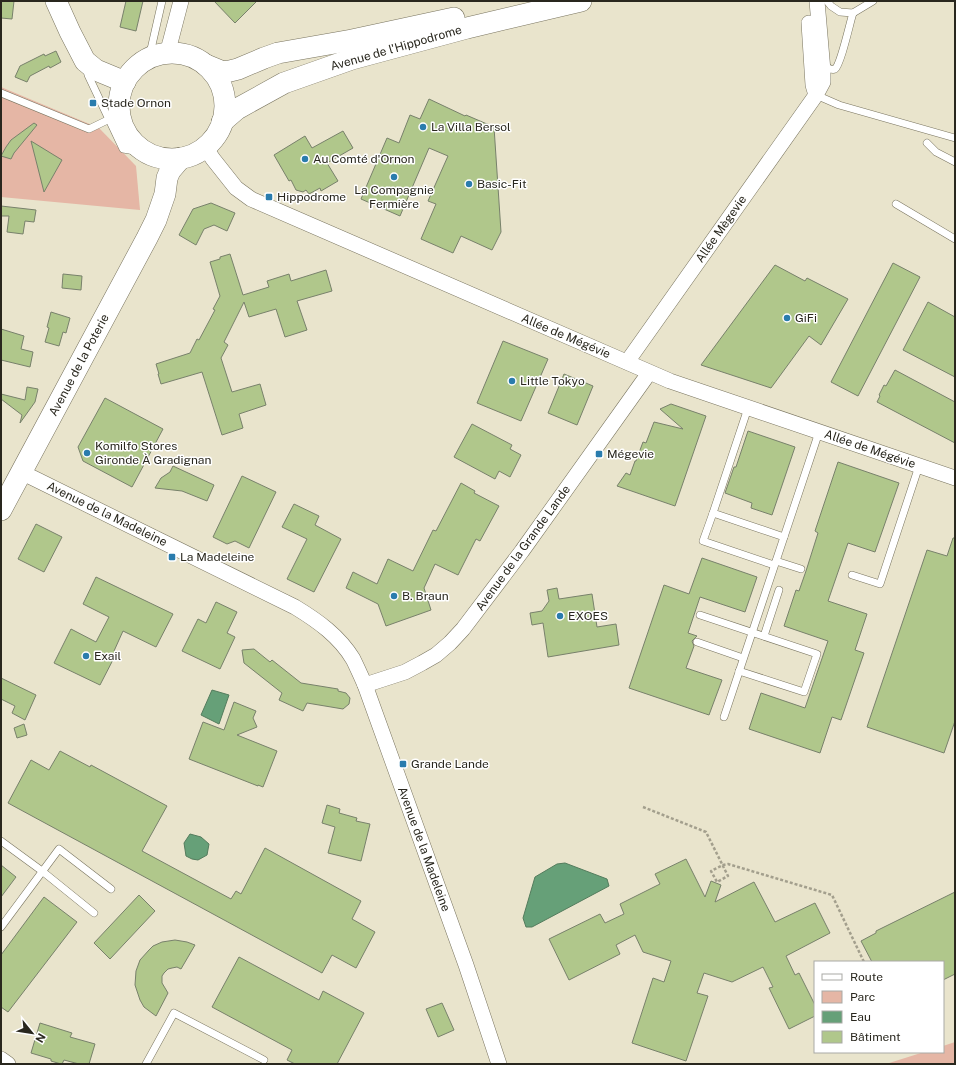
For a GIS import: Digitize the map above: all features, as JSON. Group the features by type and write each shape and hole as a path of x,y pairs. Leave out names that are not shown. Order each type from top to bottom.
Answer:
{"street":[{"path":"56,1 86,61 96,70 124,82"},
{"path":"158,55 177,53 188,55 197,59 206,65 216,77 223,91 225,102 224,112 218,131 205,147 194,154 181,158 165,158 149,153 140,148 126,133 122,124 114,117 121,90 129,75 135,68 158,55 170,43 181,1"},
{"name":"Avenue de l'Hippodrome","path":"206,65 223,72 238,70 278,53 360,38 522,1"},
{"name":"Avenue de l'Hippodrome","path":"222,122 237,109 284,83 345,62 467,28 581,1"},
{"path":"807,1 813,85 816,95"},
{"name":"Allée Mègevie","path":"627,362 816,95 823,82 823,64 817,1"},
{"name":"Allée de Mégévie","path":"205,147 236,188 251,199 627,362 649,373 955,478"},
{"name":"Avenue de la Poterie","path":"149,153 154,158 159,170 156,220"},
{"name":"Avenue de la Poterie","path":"1,510 156,220 165,194 167,178 170,171 181,158"},
{"name":"Avenue de la Grande Lande","path":"365,684 405,672 422,663 436,655 463,629 522,551 649,373"},
{"name":"Avenue de la Madeleine","path":"21,472 295,607 311,616 333,633 344,646 353,659 365,684 466,965 499,1064"},
{"path":"1,1059 8,1064"}],"lane":[{"path":"158,55 162,1"},
{"path":"827,1 831,6 840,12 853,13 873,1"},
{"path":"823,64 831,70 836,67 840,59 853,13"},
{"path":"1,93 89,129 114,117 88,75 86,61"},
{"path":"816,95 839,105 955,138"},
{"path":"927,143 936,152 955,162"},
{"path":"896,204 955,240"},
{"path":"748,408 703,542 801,569"},
{"path":"724,717 819,432"},
{"path":"852,575 880,584 919,466"},
{"path":"713,513 784,537"},
{"path":"764,636 779,590"},
{"path":"700,616 817,654 804,692 739,671"},
{"path":"697,642 744,658"},
{"path":"1,841 42,871 94,913"},
{"path":"1,927 59,849 111,889"},
{"path":"146,1064 174,1013 264,1060"}],"path":[{"path":"643,807 706,832 723,865 728,876 717,882 712,871 723,865 728,864 832,895 864,961"}],"green space":[{"path":"1,87 99,128 136,166 140,210 1,197"},
{"path":"955,1042 955,1064 886,1064 921,1053 944,1053 944,1046"}],"water":[{"path":"212,690 229,695 219,724 201,715"},
{"path":"190,834 201,837 209,844 207,855 198,860 186,856 184,843"},
{"path":"565,863 607,879 609,886 532,927 526,927 523,918 535,877 557,864"}],"building":[{"path":"1,1 14,1 12,19 1,18"},
{"path":"126,1 143,1 136,31 120,27"},
{"path":"214,1 257,1 235,23"},
{"path":"56,51 61,62 50,68 49,66 30,76 27,82 15,77 20,66 44,54 45,56"},
{"path":"429,99 465,116 466,115 494,127 501,232 492,250 461,236 453,253 421,239 436,204 428,201 448,156 429,148 400,216 361,199 387,138 399,143 410,115 420,119"},
{"path":"34,123 37,125 14,153 11,159 1,156 11,140"},
{"name":"Au Comté d'Ornon","path":"343,131 353,148 327,163 338,181 321,191 320,188 309,194 306,190 303,192 296,190 274,155 305,136 312,148"},
{"path":"31,141 62,160 44,192"},
{"path":"211,203 235,213 227,231 214,225 204,229 196,245 179,235 193,209"},
{"path":"1,206 36,210 34,222 25,221 23,234 7,232 9,216 1,216"},
{"path":"230,254 243,295 269,287 267,281 289,274 291,281 326,270 332,291 297,301 307,330 285,337 276,309 249,317 244,302 224,342 228,345 221,358 232,392 260,384 266,405 239,414 243,428 222,435 202,372 161,384 156,364 190,353 197,339 199,340 215,310 213,309 220,296 210,262"},
{"path":"893,263 920,277 858,396 831,382"},
{"name":"GiFi","path":"775,265 805,281 807,278 848,299 821,345 809,336 771,388 701,365"},
{"path":"63,274 82,276 81,290 62,288"},
{"path":"928,302 955,317 955,377 903,350"},
{"path":"51,312 70,318 66,333 63,332 59,346 45,342"},
{"path":"1,329 24,336 21,349 33,352 30,367 1,360"},
{"name":"Little Tokyo","path":"503,341 548,359 521,421 477,403"},
{"path":"895,370 955,402 955,443 877,402 884,385 886,386"},
{"path":"564,374 593,386 577,425 548,413"},
{"path":"27,387 38,389 35,402 20,423 22,415 1,399 1,394 25,400"},
{"path":"105,398 163,429 132,487 83,461 78,447"},
{"path":"671,404 706,416 675,506 617,486 626,473 630,475 643,442 646,443 654,422 683,429 660,409"},
{"path":"472,424 512,445 510,449 521,455 510,477 499,471 495,479 454,457"},
{"path":"748,431 795,447 772,515 751,508 752,503 725,493 734,467 736,467"},
{"path":"838,462 899,483 875,552 848,543 828,601 867,614 855,650 864,653 841,720 832,717 820,753 749,729 761,693 805,708 828,641 784,626 796,590 799,591 806,571 818,533 815,531"},
{"path":"173,466 214,485 207,501 182,491 155,488 161,478 170,472"},
{"path":"242,476 276,492 249,548 235,541 227,544 213,537"},
{"path":"461,483 475,491 474,493 499,506 480,541 476,539 458,575 435,564 424,588 431,610 386,626 378,604 346,588 353,572 377,584 388,559 413,571 433,530 436,531"},
{"path":"294,504 319,516 315,525 341,539 314,592 287,579 307,539 282,527"},
{"path":"36,524 62,537 44,572 18,559"},
{"path":"953,538 955,538 955,721 944,753 867,727 927,550 947,556"},
{"path":"702,558 757,577 745,612 700,597 688,633 697,636 692,641 694,646 686,668 722,680 709,715 629,688 664,585 689,594"},
{"path":"96,577 173,614 156,647 123,631 114,651 117,652 100,685 54,663 71,629 96,642 109,617 83,604"},
{"path":"557,588 559,599 592,594 597,627 616,624 619,645 548,657 543,623 532,625 530,613 542,611 549,601 547,590"},
{"path":"216,602 237,612 227,633 235,637 220,669 182,651 198,619 206,623"},
{"path":"254,649 270,662 272,660 301,683 338,689 338,691 346,693 350,698 349,704 343,709 307,703 303,711 279,700 282,693 244,663 242,650"},
{"path":"1,678 36,695 25,720 12,713 15,706 1,699"},
{"path":"234,702 256,711 253,718 257,727 237,735 277,751 263,787 189,759 203,722 224,730"},
{"path":"24,724 27,735 17,738 14,728"},
{"path":"60,751 90,767 91,765 167,806 142,851 231,899 236,891 241,894 265,848 361,901 352,919 375,932 356,968 332,955 322,973 8,803 31,760 49,770"},
{"path":"327,805 340,809 339,813 357,818 356,821 370,824 361,861 328,853 335,827 322,823"},
{"path":"686,859 705,897 711,881 721,885 715,902 754,882 775,922 815,903 830,933 786,956 795,975 799,973 814,1003 814,1016 789,1029 769,988 773,987 763,967 732,982 704,973 697,993 708,996 686,1061 632,1043 653,978 664,982 671,961 643,952 635,935 616,945 620,954 569,980 549,939 600,914 605,923 624,914 620,904 660,884 655,874"},
{"path":"1,865 16,877 1,897"},
{"path":"955,892 955,974 944,980 944,961 871,961 861,941 876,933 876,931"},
{"path":"139,895 155,911 110,959 94,943"},
{"path":"44,897 77,922 8,1012 1,1007 1,955"},
{"path":"175,940 195,945 181,969 177,967 168,969 162,976 162,983 168,993 156,1016 144,1007 140,1000 135,985 136,971 140,960 153,946 162,942"},
{"path":"239,957 319,1000 323,991 364,1013 337,1064 295,1064 287,1060 292,1050 212,1007"},
{"path":"442,1003 454,1030 438,1037 426,1009"},
{"path":"40,1023 72,1033 70,1037 95,1044 89,1064 79,1064 64,1060 61,1064 51,1061 51,1059 31,1053"}],"place":[{"name":"Stade Ornon","path":"93,103"},
{"name":"La Villa Bersol","path":"423,127"},
{"name":"Au Comté d'Ornon","path":"305,159"},
{"name":"La Compagnie Fermière","path":"394,177"},
{"name":"Basic-Fit","path":"469,184"},
{"name":"Hippodrome","path":"269,197"},
{"name":"GiFi","path":"787,318"},
{"name":"Little Tokyo","path":"512,381"},
{"name":"Komilfo Stores Gironde À Gradignan","path":"87,453"},
{"name":"Mégevie","path":"599,454"},
{"name":"La Madeleine","path":"172,557"},
{"name":"B. Braun","path":"394,596"},
{"name":"EXOES","path":"560,616"},
{"name":"Exail","path":"86,656"},
{"name":"Grande Lande","path":"403,764"}]}
